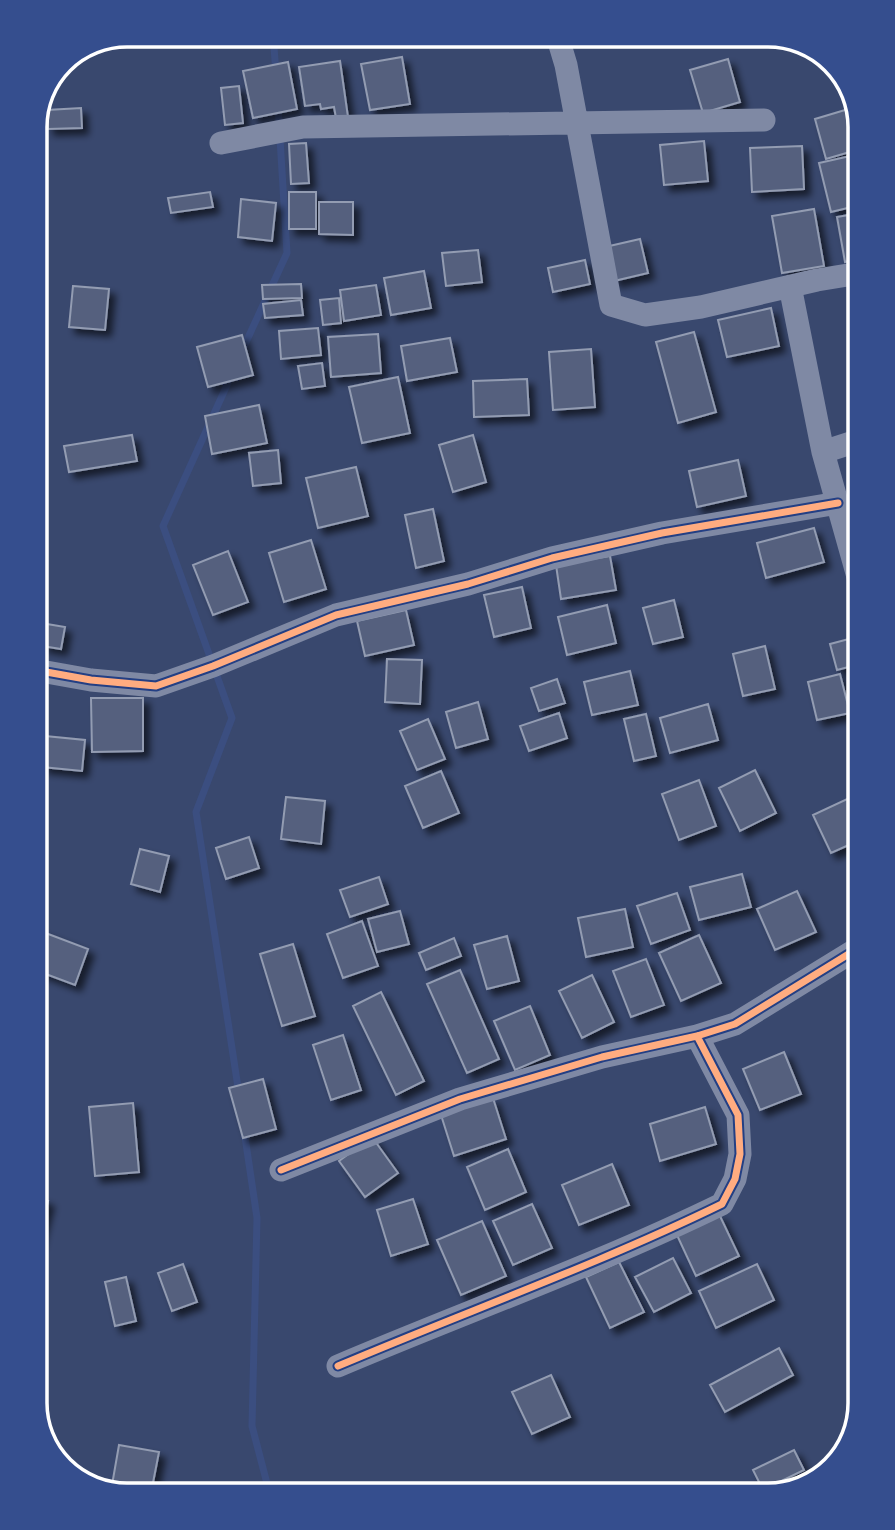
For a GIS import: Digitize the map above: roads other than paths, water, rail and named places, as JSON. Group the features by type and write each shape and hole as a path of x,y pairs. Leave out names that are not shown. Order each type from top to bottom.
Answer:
{"street":[{"path":"561,47 611,305 645,315 701,307 848,275"},
{"path":"221,143 303,127 764,120"},
{"path":"790,286 823,452 848,540"},
{"path":"823,452 848,444"},
{"path":"47,672 91,680 156,685 213,666 337,615 468,584 552,558 662,533 838,503"},
{"path":"281,1170 460,1099 602,1057 698,1036 735,1024 848,954"},
{"path":"338,1366 449,1319 520,1293 722,1204 735,1179 740,1154 738,1115 698,1036"}],"waterway":[{"path":"274,47 276,73"},
{"path":"241,353 287,253 278,106"},
{"path":"232,374 163,526 232,718 196,812 239,1094"},
{"path":"244,1130 257,1218 252,1426 267,1483"}]}
